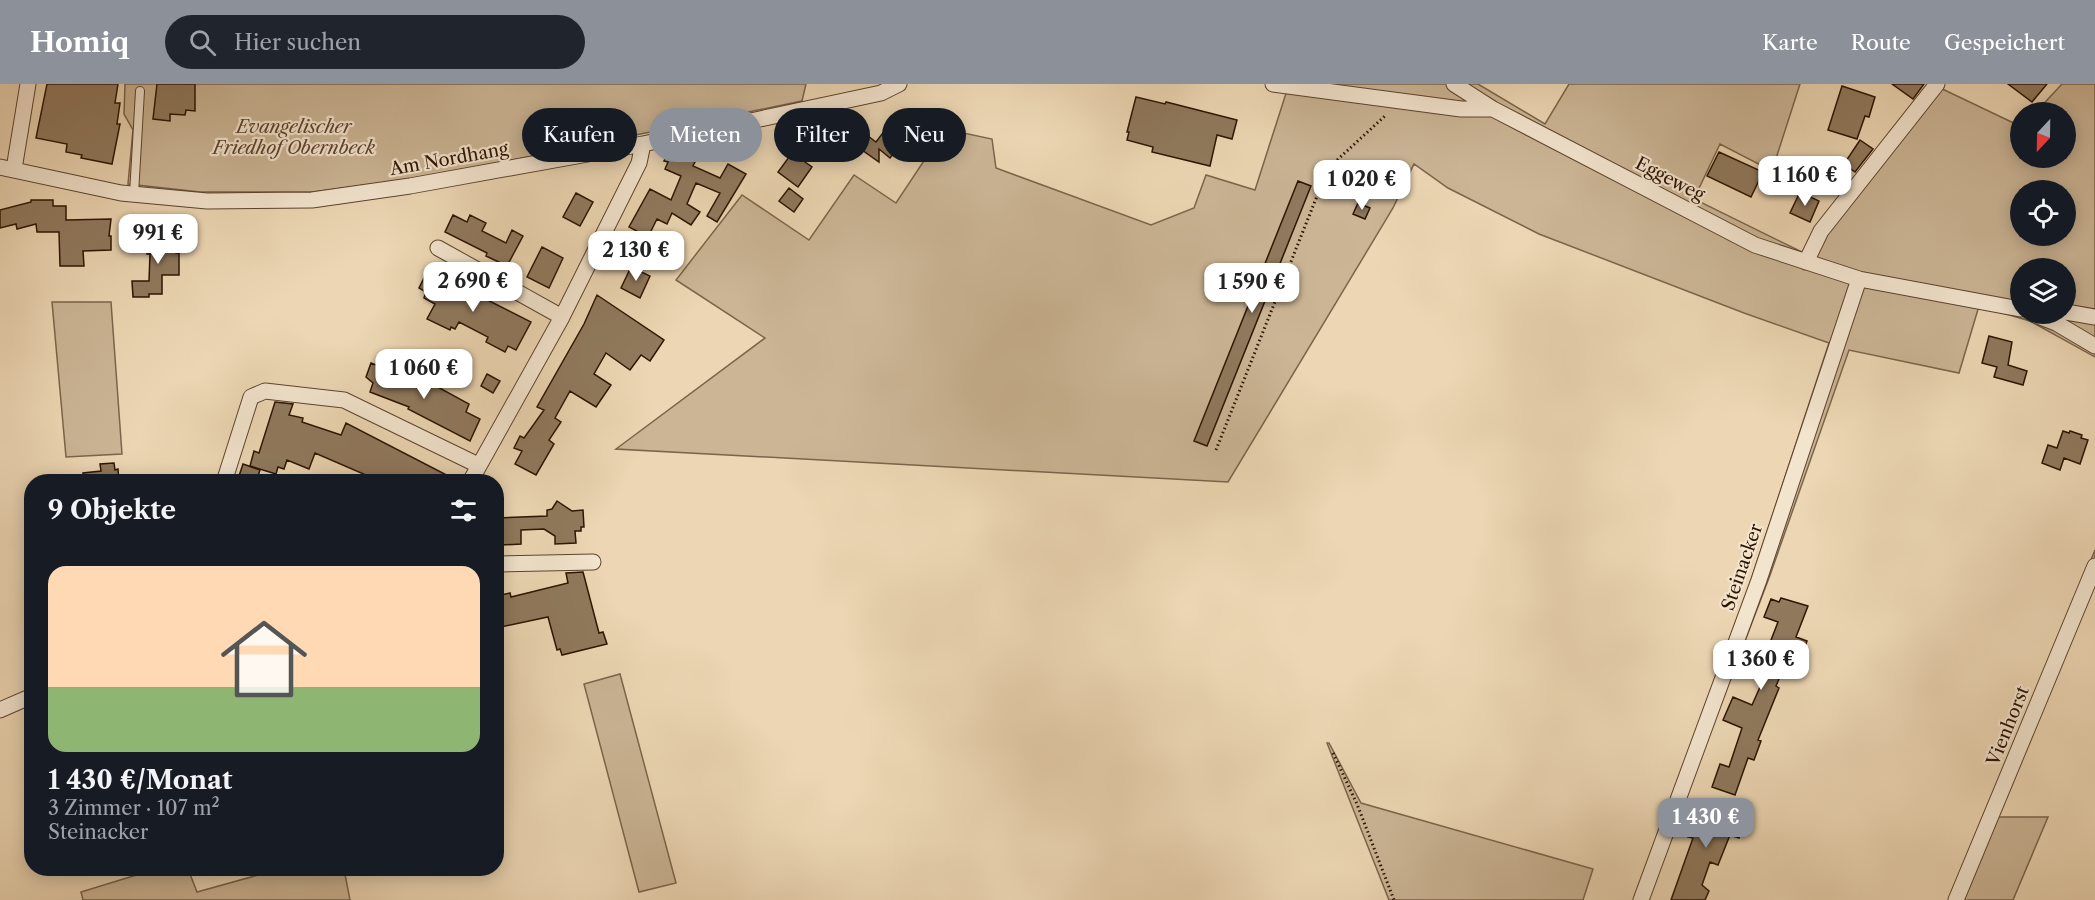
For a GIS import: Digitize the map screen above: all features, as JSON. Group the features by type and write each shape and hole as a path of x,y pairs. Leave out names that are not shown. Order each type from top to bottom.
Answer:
{"street":[{"path":"7,168 28,84"},
{"name":"Am Nordhang","path":"7,168 134,194 207,201 312,200 410,186 644,144 881,93 899,84"},
{"path":"1273,84 1461,109 1493,109"},
{"name":"Eggeweg","path":"1454,84 1493,109 1755,245 1859,279 2010,307"},
{"path":"1806,262 1821,231 1937,84"},
{"path":"474,474 562,317 639,162 644,144"},
{"path":"438,248 562,317"},
{"name":"Steinacker","path":"1641,900 1759,580 1859,279"},
{"path":"2076,314 2095,317"},
{"path":"2058,324 2095,346"},
{"path":"227,474 251,397 265,391 344,400 478,465"},
{"path":"504,564 593,562"},
{"name":"Vienhorst","path":"1956,900 2095,566"},
{"path":"0,710 24,700"}],"lane":[{"path":"134,194 140,91"}],"path":[{"path":"1216,450 1325,176 1335,162 1400,101"},
{"path":"1333,753 1357,804 1394,900"}],"green space":[{"name":"Evangelischer Friedhof Obernbeck","path":"125,84 806,84 802,101 762,109 649,108 649,132 637,135 637,108 522,108 522,158 440,175 313,192 200,192 128,184 133,130 124,114"},
{"path":"1289,84 1478,84 1545,124 1569,84 1800,84 1772,171 1720,144 1694,199 1806,254 1932,84 2010,121 2010,168 2076,168 2076,102 2045,102 2062,84 2095,84 2095,357 2035,324 2076,324 2076,258 2010,258 2010,315 1979,306 1959,373 1849,350 1769,578 1646,900 1829,343 1744,313 1539,234 1448,188 1414,164 1393,208 1228,482 616,449 765,338 676,280 742,195 809,240 854,175 896,203 923,162 966,162 966,133 992,139 996,168 1151,225 1194,208 1206,175 1255,190"},
{"path":"52,302 111,302 122,454 66,457"},
{"path":"2095,550 2095,575 1997,817 2048,817 2013,900 1951,900"},
{"path":"620,674 676,883 639,892 584,684"},
{"path":"1327,743 1361,803 1593,869 1583,900 1389,900"},
{"path":"133,876 191,876 197,892 255,876 345,876 350,900 83,900 81,892"}],"building":[{"path":"47,84 118,84 115,103 120,103 117,124 120,124 112,164 81,158 82,155 66,152 67,144 36,138"},
{"path":"157,84 195,84 195,111 186,110 185,115 170,114 170,121 153,119"},
{"path":"1892,84 1924,84 1913,99"},
{"path":"2008,84 2047,84 2032,102"},
{"path":"1842,86 1875,97 1869,117 1865,116 1857,139 1828,130"},
{"path":"1136,97 1237,120 1232,139 1217,135 1210,166 1152,152 1153,147 1127,140"},
{"path":"882,134 882,151 879,149 879,162 870,156 870,138 876,142"},
{"path":"1860,140 1873,149 1855,172 1844,164"},
{"path":"1719,152 1763,172 1751,197 1707,176"},
{"path":"668,162 695,162 693,166 720,178 728,164 746,174 717,222 707,216 720,193 696,183 687,204 700,212 691,225 672,213 667,224 657,219 648,237 629,227 650,189 671,200 681,176 665,169"},
{"path":"785,162 805,162 812,167 798,187 778,172"},
{"path":"1298,181 1311,186 1207,446 1194,441"},
{"path":"789,188 803,199 794,212 779,201"},
{"path":"1800,192 1819,201 1810,222 1790,213"},
{"path":"576,193 593,202 580,226 563,217"},
{"path":"31,200 53,200 53,206 66,206 66,220 111,219 109,236 111,236 111,250 83,251 84,266 60,266 59,232 37,232 36,224 17,229 16,224 0,228 0,210 31,202"},
{"path":"1358,203 1370,208 1365,219 1353,214"},
{"path":"453,215 467,222 470,215 486,223 482,231 506,243 512,230 523,236 507,266 445,232"},
{"path":"155,234 172,234 172,243 176,243 176,253 179,253 179,275 162,275 162,294 133,297 132,281 149,281 150,254 147,254 147,237 156,237"},
{"path":"542,247 563,258 549,288 527,277"},
{"path":"631,267 650,276 640,298 621,288"},
{"path":"428,270 531,322 516,350 508,346 505,352 486,342 488,337 459,322 455,329 451,327 450,330 427,319 435,304 424,298 426,292 419,288"},
{"path":"597,295 664,340 650,361 641,355 630,370 606,353 594,374 611,385 596,407 570,391 555,418 561,422 549,440 554,444 536,475 515,464 522,451 514,448 520,436 524,438 544,410 537,407 584,324"},
{"path":"1989,336 2012,342 2008,365 2027,371 2023,385 1994,377 1997,367 1982,363"},
{"path":"371,363 413,380 416,375 469,404 466,412 480,419 470,441 408,409 409,407 370,392 373,383 366,377"},
{"path":"487,374 500,381 493,393 481,386"},
{"path":"275,402 293,404 289,415 303,418 302,422 341,435 346,423 445,474 364,474 315,453 309,469 287,460 284,469 278,467 276,474 250,466 254,451 259,453"},
{"path":"2063,431 2082,435 2081,438 2088,440 2080,464 2064,458 2060,470 2042,463 2048,445 2057,448"},
{"path":"114,463 118,474 83,474 101,471 100,464"},
{"path":"243,464 260,470 259,474 240,474"},
{"path":"557,501 572,511 583,510 584,527 581,527 581,531 575,531 576,543 555,544 555,536 544,529 521,530 521,544 504,545 504,518 547,516 547,510 552,509"},
{"path":"583,572 599,633 603,632 607,644 562,655 560,649 557,650 548,617 504,626 504,594 510,593 511,597 568,583 566,573"},
{"path":"1781,598 1808,606 1796,637 1807,641 1802,655 1781,647 1771,670 1781,674 1776,686 1779,688 1758,740 1761,741 1754,760 1748,758 1735,795 1712,787 1720,764 1729,767 1742,728 1723,720 1733,697 1752,705 1764,678 1743,669 1752,647 1766,653 1778,622 1764,617 1771,599 1779,602"},
{"path":"1728,800 1741,805 1737,817 1746,820 1739,838 1730,835 1718,865 1710,862 1702,885 1709,891 1705,900 1671,900 1693,838 1688,837 1690,832 1686,830 1695,809 1721,819"}]}
